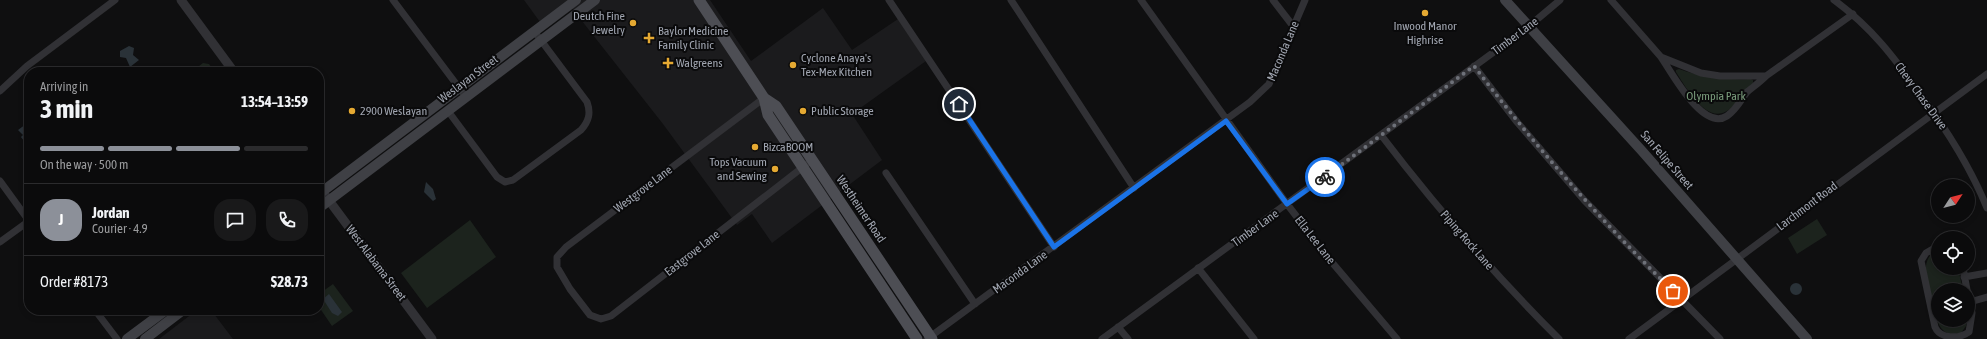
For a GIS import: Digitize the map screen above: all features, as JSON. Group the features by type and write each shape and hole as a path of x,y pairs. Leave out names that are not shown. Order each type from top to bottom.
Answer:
{"main road":[{"name":"Weslayan Street","path":"324,188 576,0"},
{"name":"Weslayan Street","path":"324,204 595,0"},
{"name":"Westheimer Road","path":"699,0 764,98 768,115 917,339"},
{"name":"San Felipe Street","path":"1505,0 1642,151 1807,339"},
{"name":"Westheimer Road","path":"764,98 776,106 929,338"},
{"path":"127,339 159,315"},
{"path":"144,339 176,315"}],"street":[{"path":"26,67 115,0"},
{"path":"180,0 230,67"},
{"path":"393,0 466,98"},
{"path":"889,0 1054,247"},
{"path":"1011,0 1134,188"},
{"name":"Ella Lee Lane","path":"1141,0 1226,121 1287,204 1330,260 1397,339"},
{"path":"1273,0 1293,26"},
{"name":"Maconda Lane","path":"929,338 1250,102 1268,84 1304,0"},
{"name":"Timber Lane","path":"1102,339 1528,27 1560,0"},
{"path":"1611,0 1661,57 1694,105 1702,112 1716,118 1728,116 1747,93 1766,76 1853,14"},
{"name":"Chevy Chase Drive","path":"1834,0 1853,14 1886,47 1959,149 1972,172 1987,208"},
{"path":"448,111 499,180 504,182 513,180 581,130 586,125 590,115 587,102 534,31"},
{"path":"1661,57 1700,73 1720,76 1766,76"},
{"path":"1474,66 1517,122 1584,200 1720,339"},
{"path":"0,91 24,69"},
{"name":"Larchmont Road","path":"1629,339 1933,112 1987,74"},
{"name":"Westgrove Lane","path":"574,294 557,267 557,257 566,247 764,98"},
{"name":"Piping Rock Lane","path":"1381,135 1421,187 1480,256 1559,339"},
{"name":"Eastgrove Lane","path":"574,294 590,315 601,319 611,316 802,166 812,160"},
{"path":"886,173 975,304"},
{"path":"0,181 24,214"},
{"name":"West Alabama Street","path":"324,195 432,339"},
{"path":"0,242 24,225"},
{"path":"1931,250 1926,253 1921,260 1931,308"},
{"path":"1198,268 1254,339"},
{"path":"1966,283 1964,277 1987,273"},
{"path":"1975,301 1987,297"},
{"path":"99,315 117,339"},
{"path":"1118,327 1128,339"},
{"path":"1936,327 1937,333 1943,337 1955,339 1964,337 1969,332 1970,327"}],"shaded area":[{"path":"524,0 710,0 751,61 823,8 852,50 898,19 926,61 852,114 882,160 772,243 752,214 737,225 663,124 567,2 540,22"},
{"path":"129,46 134,48 133,55 139,60 130,67 126,58 120,57 120,51"},
{"path":"24,126 24,141 21,137 23,135 18,130"},
{"path":"426,182 433,189 436,199 433,201 424,192"},
{"path":"1794,283 1798,283 1802,289 1798,295 1794,295 1790,291 1790,287"},
{"path":"329,294 342,312 338,316 332,313 324,298"},
{"path":"190,315 215,315 233,339 159,339"}],"green space":[{"path":"203,63 209,64 211,67 198,67"},
{"name":"Olympia Park","path":"1679,69 1714,78 1751,79 1753,80 1753,83 1729,110 1718,114 1710,112 1696,101 1676,72 1676,70"},
{"path":"1817,219 1827,235 1797,254 1788,238"},
{"path":"470,220 496,257 427,308 401,273"},
{"path":"1931,255 1931,275 1960,275 1961,283 1931,283 1931,294 1926,272 1929,257"},
{"path":"333,284 353,311 332,326 324,314 324,290"},
{"path":"1941,327 1965,327 1961,333 1953,334 1947,333"}],"way so far":[{"path":"1325,177 1474,66 1517,122 1584,200 1644,264 1673,291"}],"place":[{"name":"Inwood Manor Highrise","path":"1425,13"},
{"name":"Deutch Fine Jewelry","path":"633,23"},
{"name":"Baylor Medicine Family Clinic","path":"649,38"},
{"name":"Walgreens","path":"668,63"},
{"name":"Cyclone Anaya's Tex-Mex Kitchen","path":"793,65"},
{"name":"2900 Weslayan","path":"352,111"},
{"name":"Public Storage","path":"803,111"},
{"name":"BizcaBOOM","path":"755,147"},
{"name":"Tops Vacuum and Sewing","path":"775,169"}],"route":[{"path":"959,104 1054,247 1226,121 1287,204 1325,177"}]}
